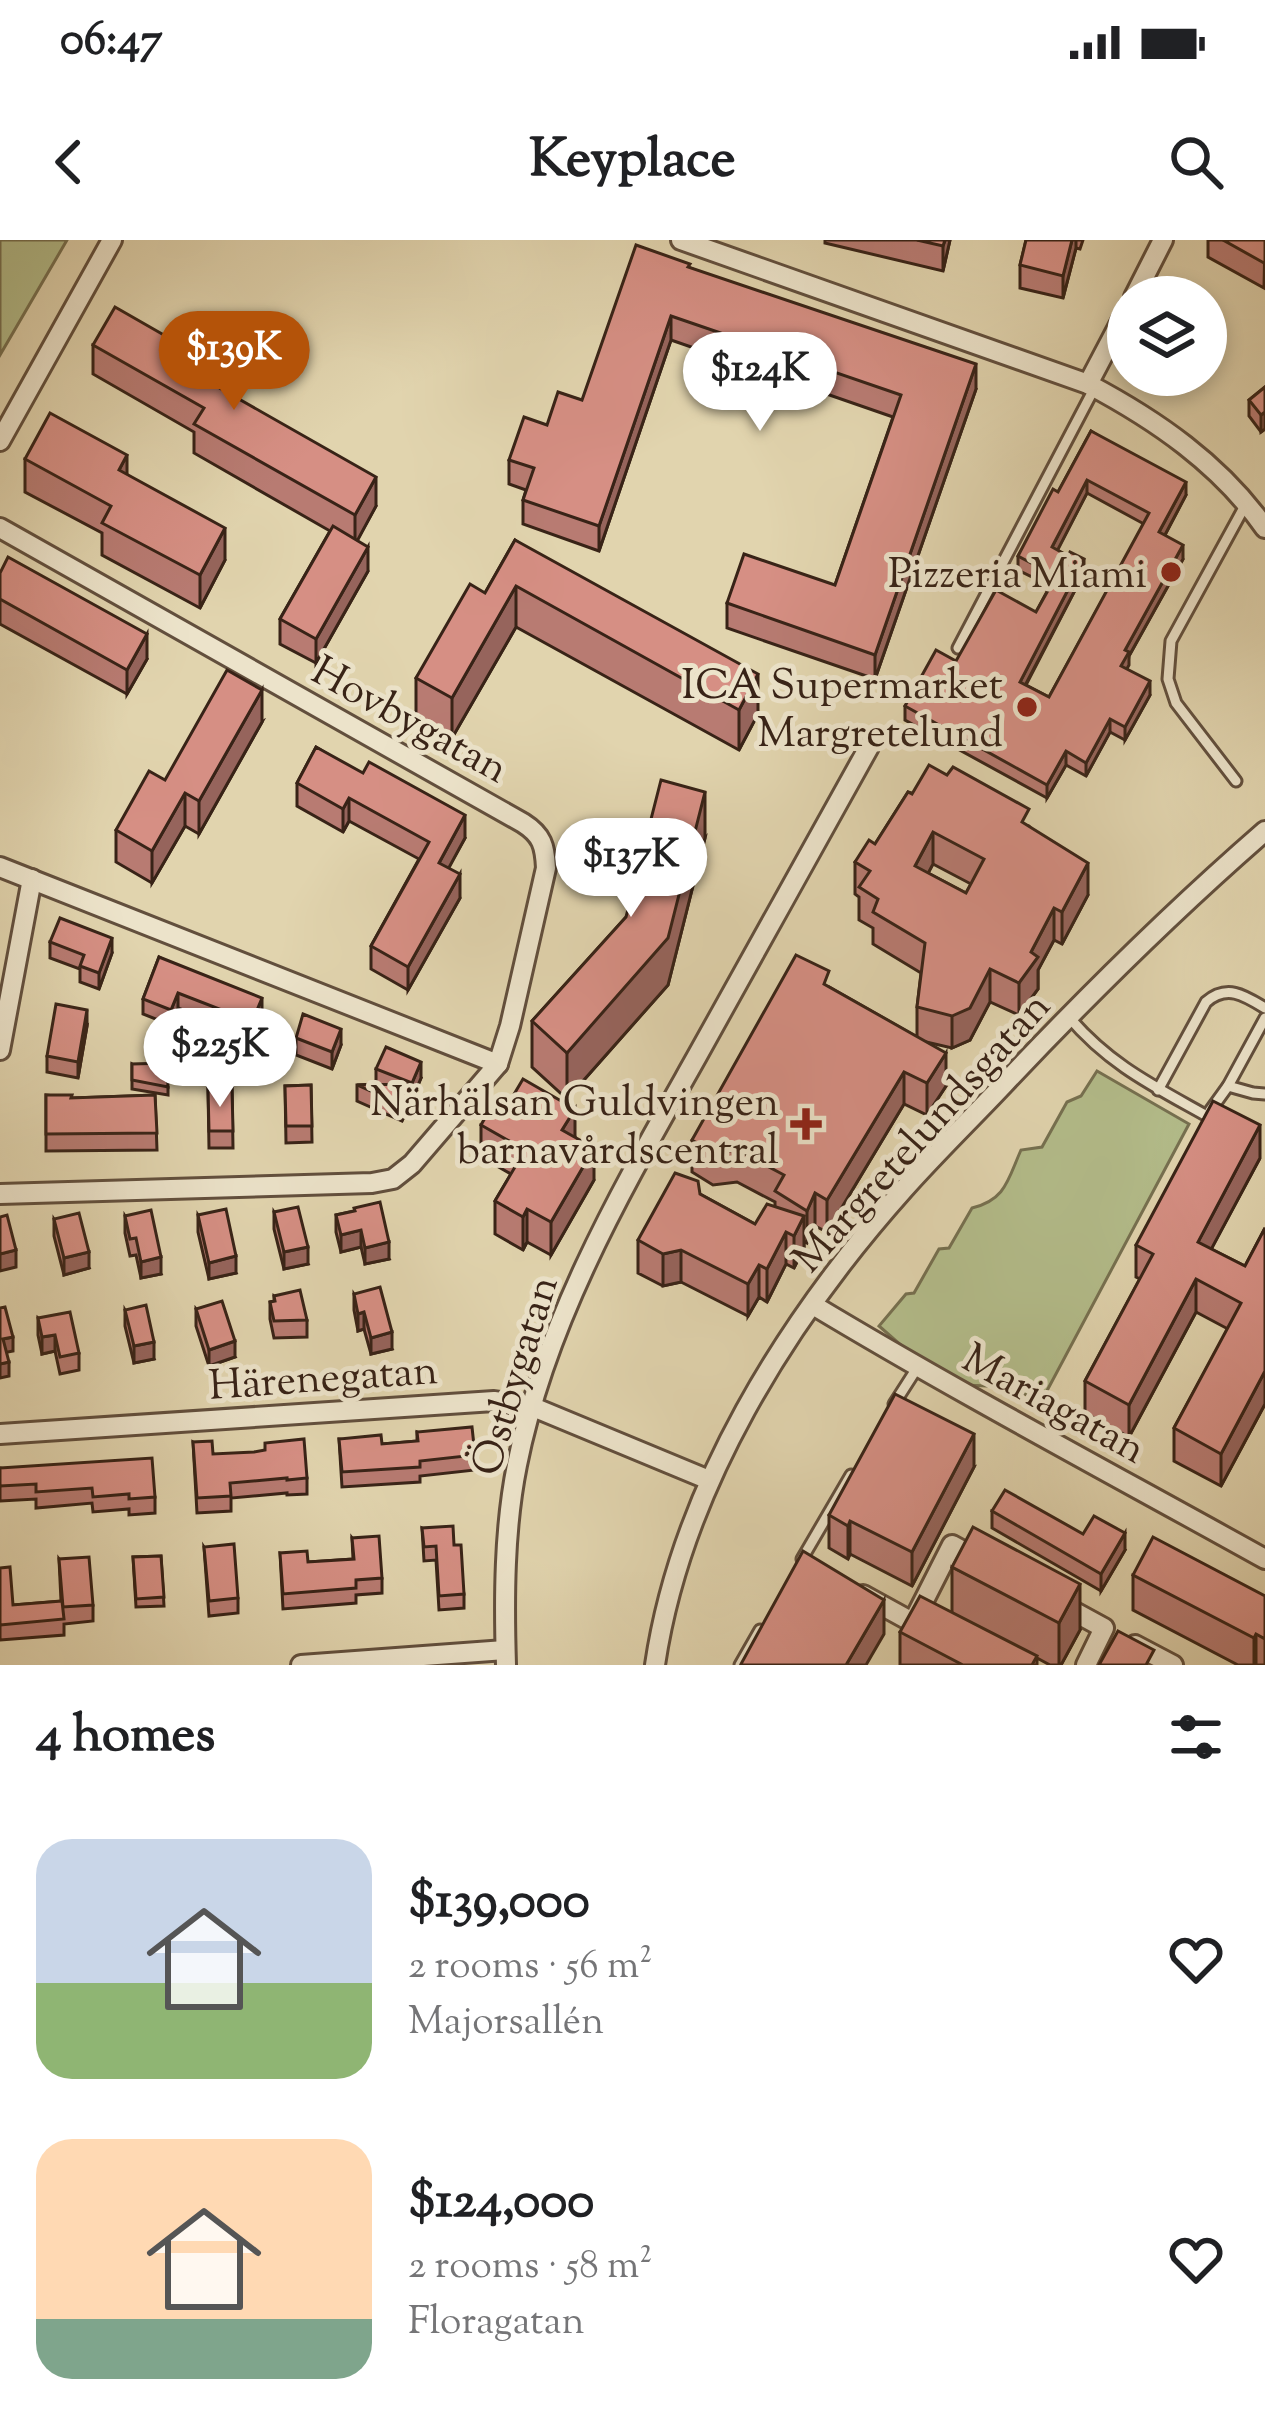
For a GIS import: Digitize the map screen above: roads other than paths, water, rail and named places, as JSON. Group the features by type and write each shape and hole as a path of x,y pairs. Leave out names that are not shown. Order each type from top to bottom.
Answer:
{"street":[{"path":"0,441 112,240"},
{"path":"1144,276 1163,240"},
{"path":"688,241 1091,386 1181,442 1247,502 1265,528"},
{"path":"1091,386 1107,352"},
{"path":"1247,502 1265,488"},
{"name":"Hovbygatan","path":"0,527 535,831 545,849 546,868 499,1064 399,1175 383,1182 0,1193"},
{"name":"Östbygatan","path":"506,1658 511,1506 517,1464 556,1331 664,1114 869,747"},
{"name":"Margretelundsgatan","path":"655,1665 671,1585 709,1480 743,1415 813,1305 903,1190 1138,945 1265,831"},
{"path":"0,867 499,1064"},
{"path":"0,1050 32,879"},
{"name":"Mariagatan","path":"813,1305 917,1368 1265,1559"},
{"name":"Härenegatan","path":"0,1435 494,1401 533,1406 709,1480"},
{"path":"913,1622 952,1546 991,1567"},
{"path":"800,1562 819,1572"},
{"path":"838,1582 932,1633"},
{"path":"1049,1598 1173,1665"},
{"path":"1086,1665 1104,1628"},
{"path":"301,1665 506,1658"}],"lane":[{"path":"958,648 1091,386"},
{"path":"1236,782 1176,703 1168,679 1171,641 1247,502"},
{"path":"1158,1090 1206,1002 1216,993 1238,993 1265,1008"},
{"path":"1069,1016 1102,1052 1226,1127"},
{"path":"1207,1116 1265,1018"},
{"path":"1228,1086 1265,1094"},
{"path":"889,1413 917,1368"},
{"path":"800,1562 854,1471"},
{"path":"740,1665 766,1621"}],"place":[{"name":"Pizzeria Miami","path":"1171,572"},
{"name":"ICA Supermarket Margretelund","path":"1027,707"},
{"name":"Närhälsan Guldvingen barnavårdscentral","path":"806,1124"}]}
